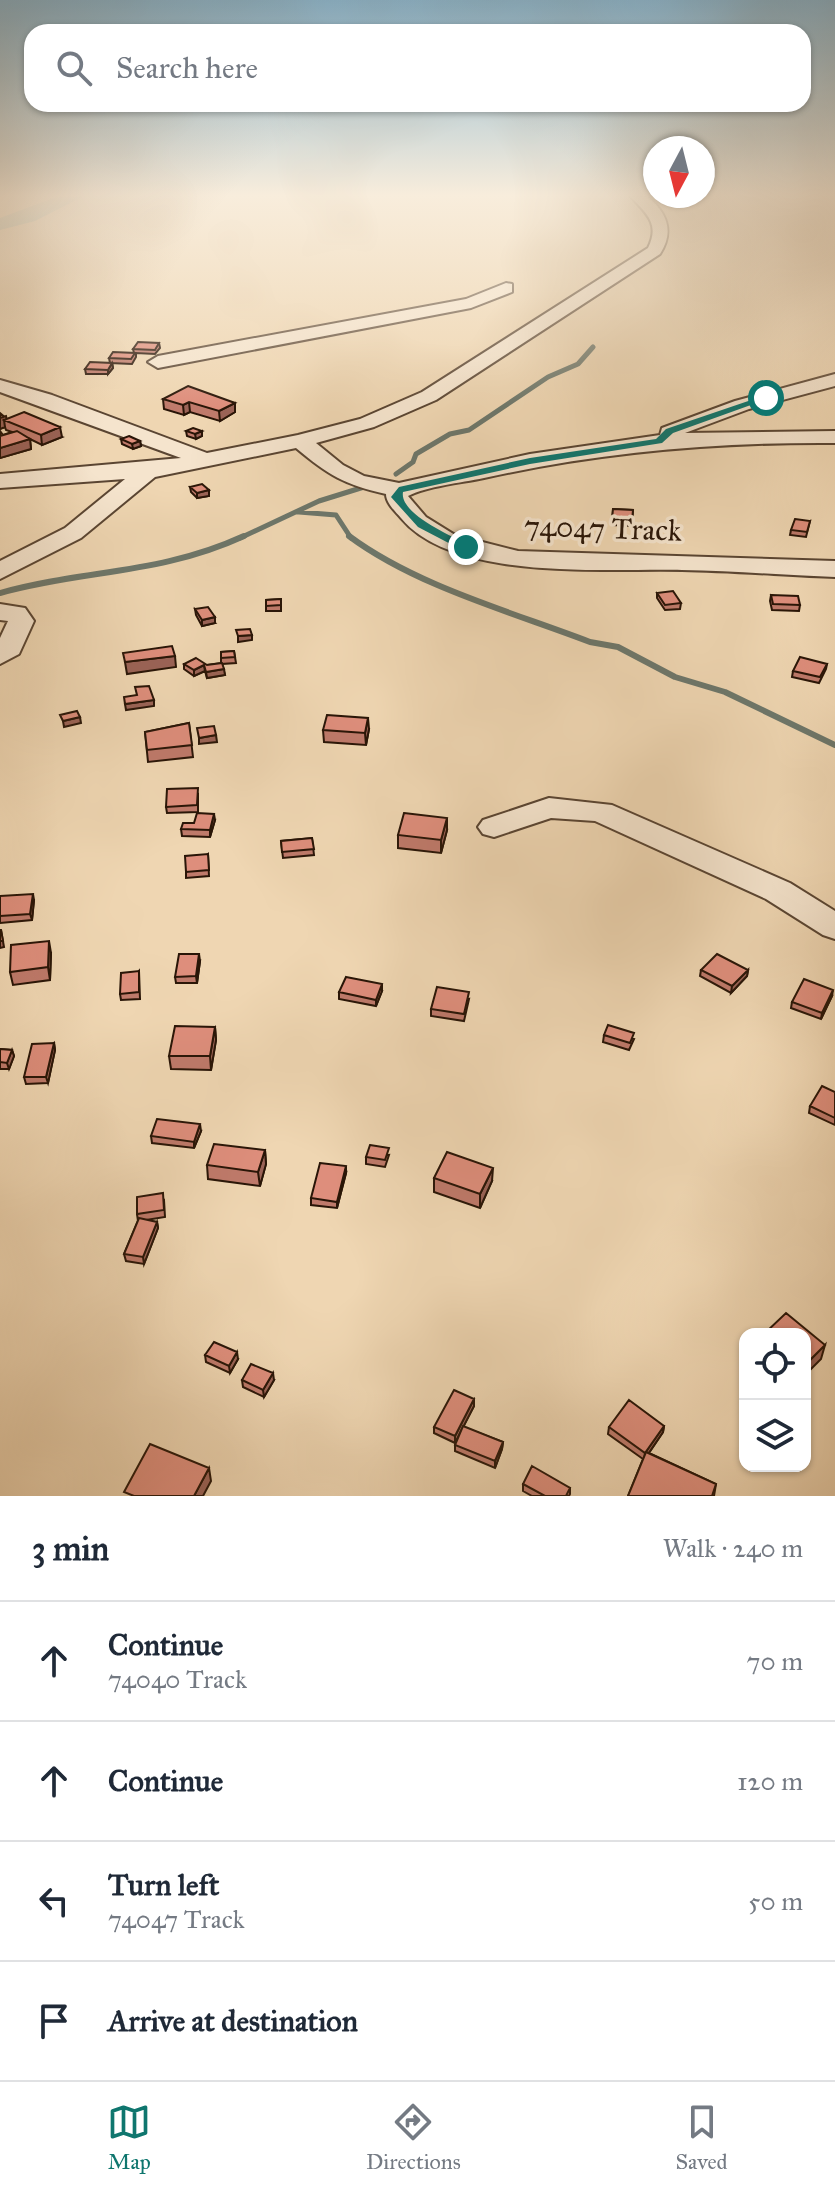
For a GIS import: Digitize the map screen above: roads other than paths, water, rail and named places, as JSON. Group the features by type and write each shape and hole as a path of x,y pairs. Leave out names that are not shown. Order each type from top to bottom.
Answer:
{"street":[{"path":"0,481 150,470 300,441 367,423 429,396 631,267"},
{"path":"158,362 471,303 506,288"},
{"path":"659,441 670,431 742,405 835,380"},
{"path":"0,386 45,399 202,459"},
{"path":"300,441 335,470 357,481 392,489 530,461 659,441 756,436 835,437"},
{"path":"0,571 73,533 150,470"},
{"name":"74047 Track","path":"392,489 400,503 422,525 466,547 503,556 539,561 835,569"},
{"path":"0,612 16,614 21,621 14,640 0,656"},
{"path":"494,827 549,808 601,812 778,891 835,927"}],"waterway":[{"path":"396,474 413,462 416,454 450,434 469,430 548,377 578,364 593,347"},
{"path":"240,538 319,501 364,487"},
{"path":"299,512 336,515 350,537"},
{"path":"0,593 182,558 244,536"},
{"path":"350,537 375,554 434,584 590,642 618,647 675,677 725,692 835,745"}]}
